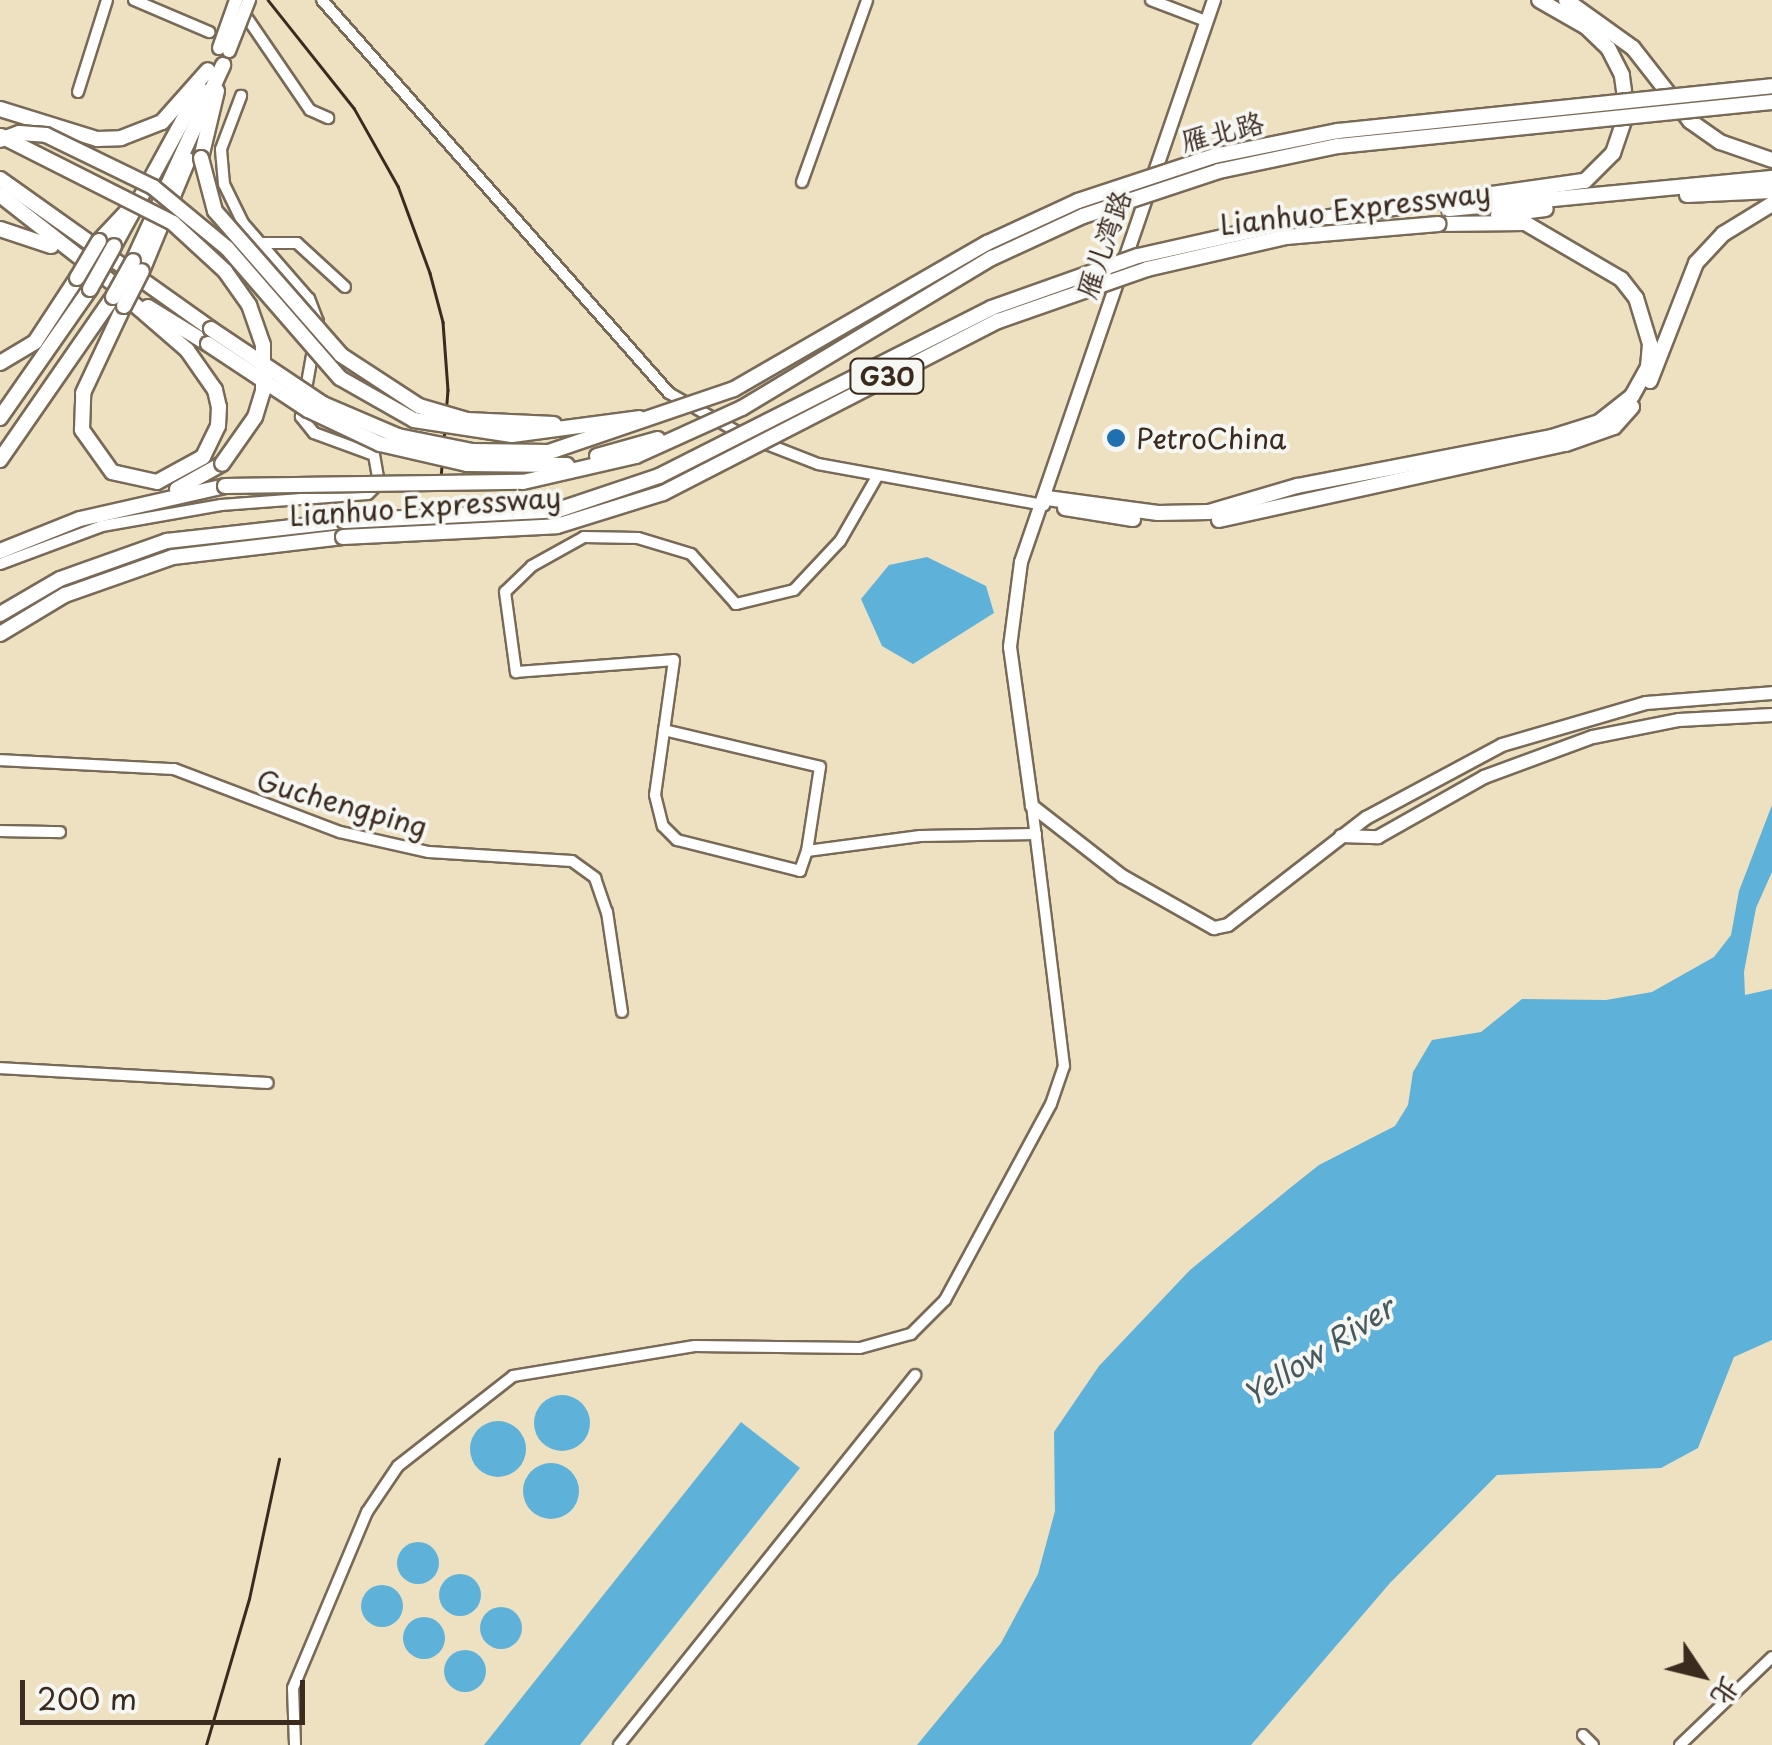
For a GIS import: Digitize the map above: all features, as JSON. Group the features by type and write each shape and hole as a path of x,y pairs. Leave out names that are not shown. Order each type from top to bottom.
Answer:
{"highway":[{"path":"1438,211 1585,180 1613,153 1627,112 1622,75 1608,48 1586,27 1540,0"},
{"path":"1566,0 1634,48 1690,122 1720,142 1772,160"},
{"path":"0,460 138,266 182,180 220,59"},
{"path":"0,109 98,140 143,134 176,107 220,59"},
{"path":"220,59 201,158 214,211 341,355 385,387 467,420 564,424 669,412"},
{"path":"0,363 36,342 77,278 134,204 220,59"},
{"name":"雁北路","path":"669,412 734,388 987,243 1078,201 1214,156 1338,131 1772,86"},
{"name":"雁北路","path":"698,428 742,408 992,258 1083,216 1219,171 1338,146 1772,102"},
{"path":"0,138 20,132 46,136 154,187 227,248 340,378 414,420 512,435 669,412"},
{"path":"0,138 173,223 225,271 249,306 263,345 263,391 255,417 222,464 168,494 0,551"},
{"name":"Lianhuo Expressway","path":"0,634 65,595 173,557 344,529 557,526 663,493 998,321 1147,269 1286,238 1438,211 1772,178"},
{"path":"0,179 338,427 423,457 563,466 698,428"},
{"name":"Lianhuo Expressway","path":"0,614 60,579 149,546 558,510 659,476 991,308 1138,256 1280,224 1622,198 1772,191"},
{"path":"0,195 116,296 187,350 215,390 218,426 212,444 188,470 157,482 112,472 82,430 83,393 116,296"},
{"path":"1046,502 1198,523 1326,500 1594,436 1614,427 1652,379 1696,262 1723,234 1772,204"},
{"path":"1046,502 1158,514 1209,512 1378,468 1552,437 1598,422 1632,396 1648,367 1650,344 1646,321 1620,279 1525,223 1438,211"},
{"path":"0,229 29,235 74,258"},
{"path":"0,418 90,289 106,244"},
{"path":"116,296 209,336 323,404 434,446 549,452 669,412"},
{"path":"168,494 225,486 523,482 636,456 698,428"}],"main road":[{"path":"220,59 235,0"},
{"path":"220,59 249,0"},
{"name":"雁儿湾路","path":"1032,806 1011,628 1020,562 1046,502 1214,0"},
{"path":"1032,806 1187,917 1214,928 1228,925 1339,836 1448,770 1530,734 1632,706 1734,693 1772,693"},
{"path":"1339,836 1378,837 1484,777 1565,745 1650,724 1772,715"}],"street":[{"path":"78,92 107,0"},
{"path":"134,0 210,32"},
{"path":"235,0 310,110 328,118"},
{"path":"322,0 669,392 732,431 818,464 1013,501 1046,502"},
{"path":"1151,0 1206,21"},
{"path":"802,182 865,1"},
{"path":"0,564 102,526 222,505 374,489 382,476 374,454 304,424 318,322 308,299 260,243 224,184 222,149 241,96"},
{"path":"260,243 297,244 344,287"},
{"path":"664,730 820,768 807,851 800,871 678,840 663,826 656,796 664,730 674,660 516,672 505,592 532,566 584,538 638,538 691,554 736,604 794,590 840,541 878,476"},
{"name":"Guchengping","path":"0,760 174,769 340,832 428,852 572,861 596,878 607,912 622,1012"},
{"path":"294,1745 293,1688 368,1512 398,1466 513,1376 695,1346 860,1348 911,1334 945,1300 1051,1104 1064,1066 1032,806"},
{"path":"0,830 60,832"},
{"path":"807,851 920,836 1036,834"},
{"path":"0,1068 268,1083"},
{"path":"619,1745 914,1375"},
{"path":"1680,1745 1772,1657"},
{"path":"1584,1736 1594,1745"}],"water":[{"path":"927,557 986,586 994,613 913,664 882,646 861,599 889,565"},
{"name":"Yellow River","path":"1772,805 1772,872 1756,908 1744,972 1745,995 1772,989 1772,1340 1734,1357 1698,1448 1661,1468 1497,1475 1390,1583 1251,1745 917,1745 1001,1643 1038,1574 1055,1511 1054,1432 1099,1366 1190,1270 1290,1188 1319,1165 1395,1126 1408,1105 1413,1072 1432,1040 1481,1032 1522,999 1606,1000 1652,992 1714,957 1731,935 1739,891"},
{"path":"562,1395 582,1403 590,1423 582,1443 562,1451 542,1443 534,1423 542,1403"},
{"path":"498,1421 518,1429 526,1449 518,1469 498,1477 478,1469 470,1449 478,1429"},
{"path":"741,1422 800,1468 580,1745 484,1745"},
{"path":"551,1463 571,1471 579,1491 571,1511 551,1519 531,1511 523,1491 531,1471"},
{"path":"418,1542 433,1548 439,1563 433,1578 418,1584 403,1578 397,1563 403,1548"},
{"path":"460,1574 475,1580 481,1595 475,1610 460,1616 445,1610 439,1595 445,1580"},
{"path":"382,1585 397,1591 403,1606 397,1621 382,1627 367,1621 361,1606 367,1591"},
{"path":"501,1607 516,1613 522,1628 516,1643 501,1649 486,1643 480,1628 486,1613"},
{"path":"424,1617 439,1623 445,1638 439,1653 424,1659 409,1653 403,1638 409,1623"},
{"path":"465,1650 480,1656 486,1671 480,1686 465,1692 450,1686 444,1671 450,1656"}],"railway":[{"path":"268,0 354,108 398,186 430,273 443,322 448,390 441,478"},
{"path":"206,1745 249,1599 279,1459"}],"place":[{"name":"PetroChina","path":"1116,438"}]}
